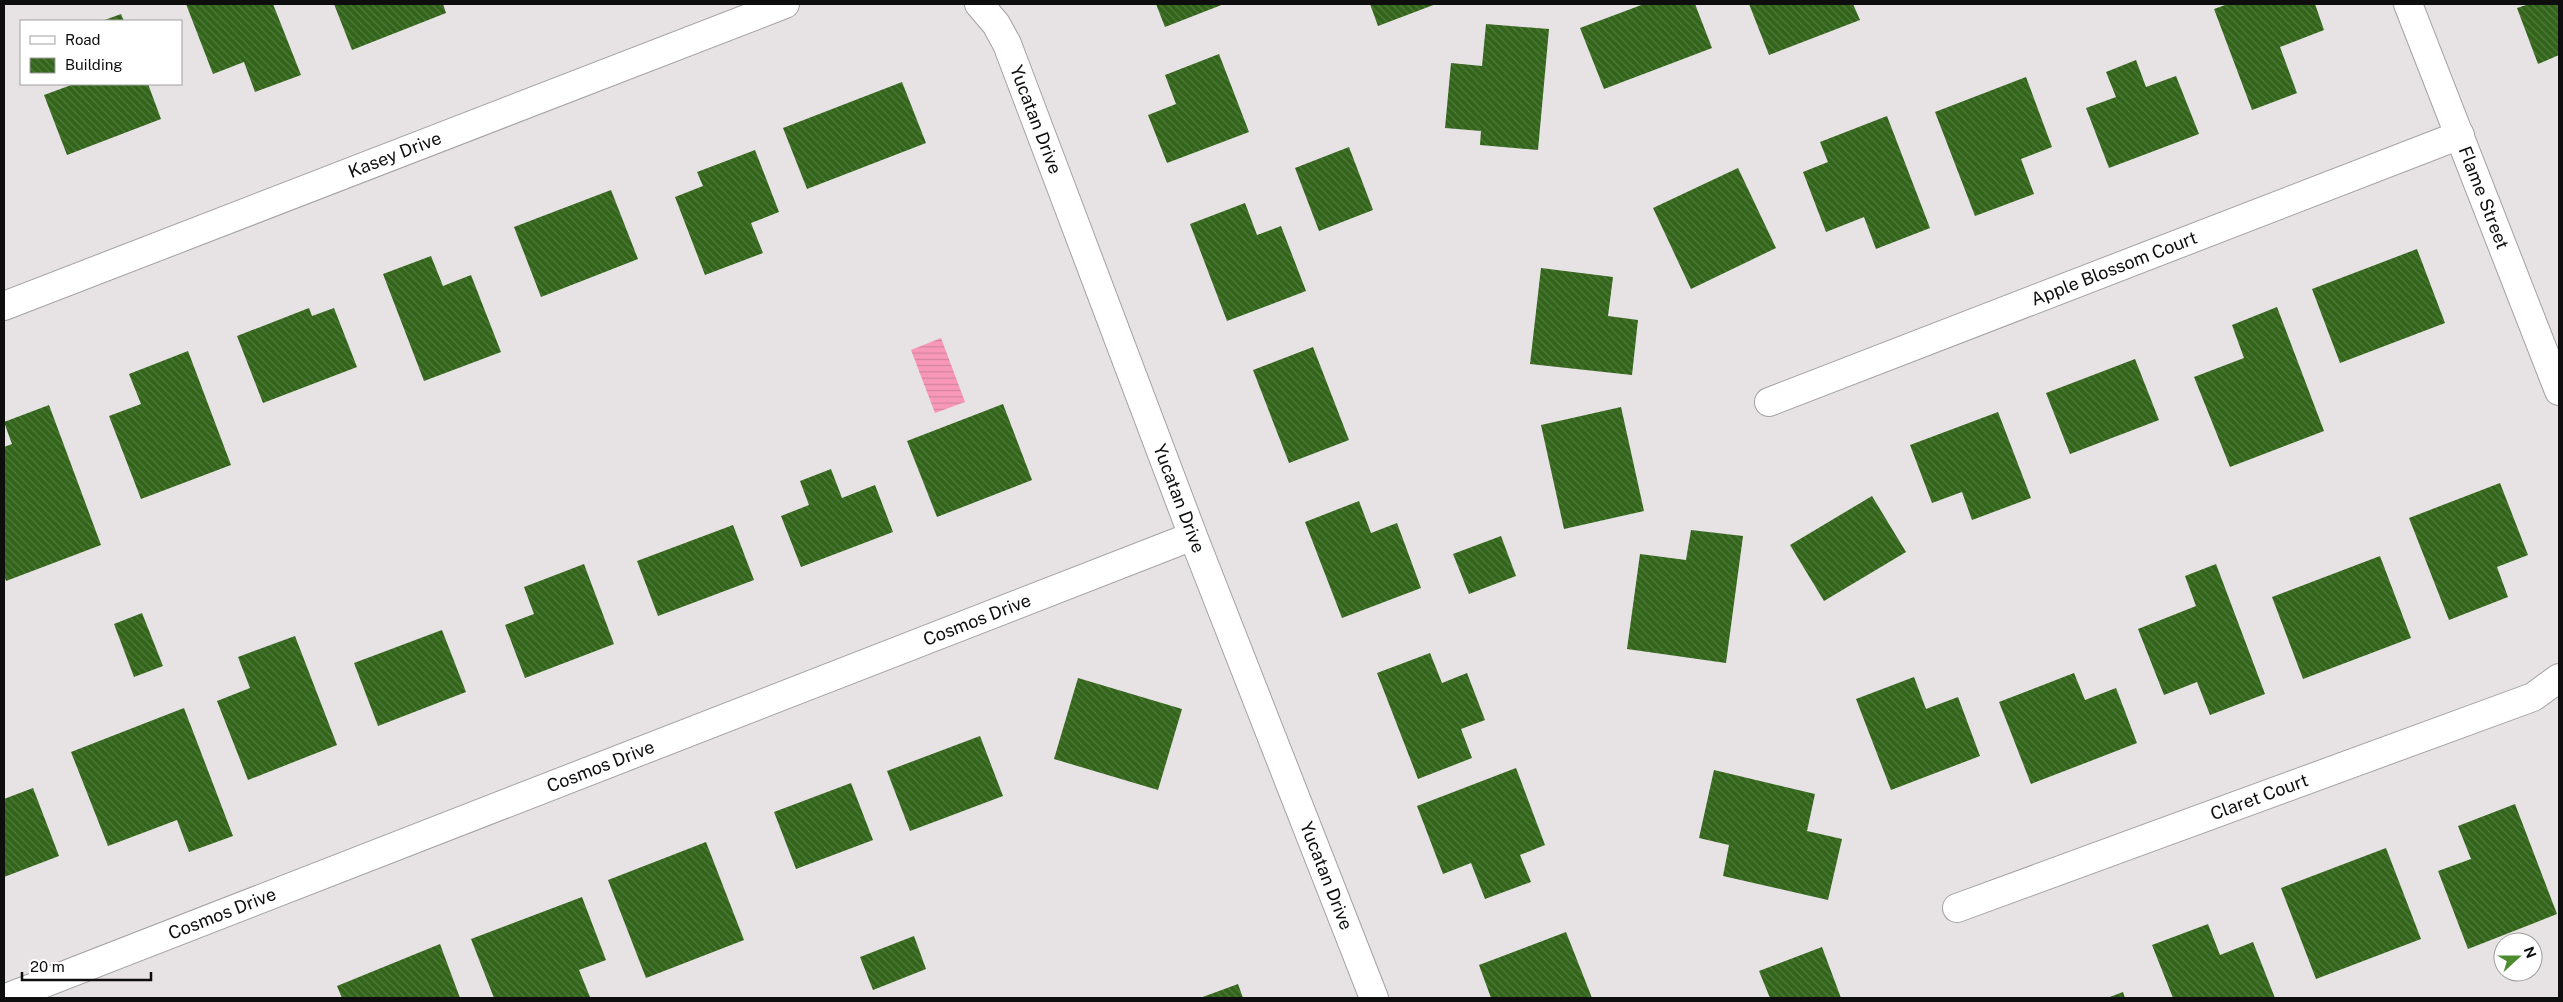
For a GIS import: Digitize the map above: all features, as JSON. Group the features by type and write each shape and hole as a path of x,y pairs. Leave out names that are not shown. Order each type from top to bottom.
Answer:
{"street":[{"name":"Kasey Drive","path":"4,306 785,4"},
{"name":"Yucatan Drive","path":"979,4 996,24 1007,44 1193,536 1374,998"},
{"name":"Flame Street","path":"2408,4 2559,391"},
{"name":"Apple Blossom Court","path":"1769,402 2460,135"},
{"name":"Cosmos Drive","path":"6,998 1193,536"},
{"name":"Claret Court","path":"1957,908 2533,697 2559,678"}],"shaded area":[{"path":"941,338 965,402 935,413 911,350"}],"building":[{"path":"186,4 273,4 301,75 255,92 244,62 213,74"},
{"path":"334,4 443,4 446,13 352,50"},
{"path":"1156,4 1224,4 1165,27"},
{"path":"1370,4 1436,4 1378,26"},
{"path":"1644,4 1695,4 1712,48 1604,89 1580,28"},
{"path":"1749,4 1853,4 1860,20 1769,55"},
{"path":"2228,4 2315,4 2324,30 2280,47 2297,93 2252,110 2214,9"},
{"path":"2529,4 2559,4 2559,55 2538,64 2517,8"},
{"path":"121,14 124,20 105,20"},
{"path":"1486,24 1549,29 1538,150 1480,145 1481,131 1445,128 1451,63 1482,66"},
{"path":"1219,54 1249,132 1167,163 1148,115 1176,104 1165,75"},
{"path":"2136,60 2146,87 2176,76 2199,134 2109,168 2086,108 2116,97 2106,72"},
{"path":"2026,77 2052,147 2021,159 2034,194 1975,216 1935,112"},
{"path":"902,82 926,143 807,189 783,128"},
{"path":"71,85 148,85 161,119 67,155 44,95"},
{"path":"1887,116 1930,228 1876,249 1864,217 1826,232 1803,172 1828,162 1820,142"},
{"path":"1349,147 1373,210 1319,231 1295,168"},
{"path":"755,150 779,212 751,223 763,253 705,275 675,197 703,186 697,172"},
{"path":"1738,168 1776,248 1691,289 1653,208"},
{"path":"611,190 638,259 541,297 514,227"},
{"path":"1245,203 1257,235 1281,226 1306,291 1227,321 1190,224"},
{"path":"2417,249 2445,323 2340,363 2312,289"},
{"path":"431,256 443,286 471,275 501,352 424,381 383,274"},
{"path":"1541,268 1613,277 1608,316 1638,320 1632,375 1530,364"},
{"path":"2277,307 2324,431 2230,467 2194,377 2244,358 2232,325"},
{"path":"309,308 312,316 334,308 357,367 263,403 237,336"},
{"path":"1313,347 1349,440 1289,463 1253,370"},
{"path":"188,351 231,465 141,499 109,416 141,404 129,374"},
{"path":"2135,359 2159,420 2070,454 2046,393"},
{"path":"1003,404 1032,480 937,517 907,441"},
{"path":"49,405 101,545 6,581 4,575 4,447 12,444 4,422"},
{"path":"1621,407 1644,511 1564,529 1541,425"},
{"path":"1998,412 2031,498 1972,520 1962,492 1932,503 1910,445"},
{"path":"831,469 842,498 875,485 893,532 801,567 781,516 809,505 800,481"},
{"path":"2500,483 2528,555 2497,567 2508,597 2449,620 2409,518"},
{"path":"1872,496 1906,552 1824,601 1790,545"},
{"path":"1359,501 1371,533 1397,523 1421,588 1342,618 1305,522"},
{"path":"733,525 754,580 658,616 637,561"},
{"path":"1691,530 1743,536 1726,663 1627,649 1640,554 1686,560"},
{"path":"1501,536 1516,576 1469,594 1453,554"},
{"path":"2380,556 2411,638 2303,679 2272,597"},
{"path":"584,564 614,644 525,678 505,625 534,614 524,587"},
{"path":"2216,564 2265,694 2210,715 2197,682 2164,695 2138,629 2196,606 2185,576"},
{"path":"142,613 163,666 134,677 114,624"},
{"path":"442,630 466,692 378,726 354,663"},
{"path":"295,636 337,745 248,780 217,701 250,688 238,657"},
{"path":"1430,653 1442,683 1467,673 1485,720 1461,729 1472,758 1418,779 1377,673"},
{"path":"2074,673 2085,700 2116,688 2137,743 2031,784 1999,702"},
{"path":"1914,677 1926,709 1958,697 1980,756 1891,790 1856,699"},
{"path":"1078,678 1182,709 1158,790 1054,759"},
{"path":"184,708 233,836 189,852 177,820 108,846 71,752"},
{"path":"980,736 1003,796 910,831 887,771"},
{"path":"1516,768 1545,845 1520,855 1531,882 1485,899 1471,863 1443,874 1417,806"},
{"path":"1714,770 1815,794 1807,831 1842,839 1828,900 1723,876 1729,845 1699,838"},
{"path":"851,783 873,840 796,869 774,812"},
{"path":"33,788 59,856 4,877 4,799"},
{"path":"2515,804 2557,914 2511,932 2493,932 2493,939 2468,949 2438,871 2471,859 2458,826"},
{"path":"706,842 744,940 646,978 608,880"},
{"path":"2386,848 2421,939 2316,979 2281,888"},
{"path":"582,897 606,960 579,970 590,997 494,998 471,939"},
{"path":"2208,924 2220,955 2253,942 2275,998 2173,998 2152,945"},
{"path":"1566,932 1592,998 1491,998 1479,965"},
{"path":"914,936 926,969 873,990 860,957"},
{"path":"440,944 460,998 342,998 337,986"},
{"path":"1822,947 1841,998 1770,998 1759,971"},
{"path":"1238,984 1243,998 1200,998"},
{"path":"2123,992 2125,998 2107,998"}]}
